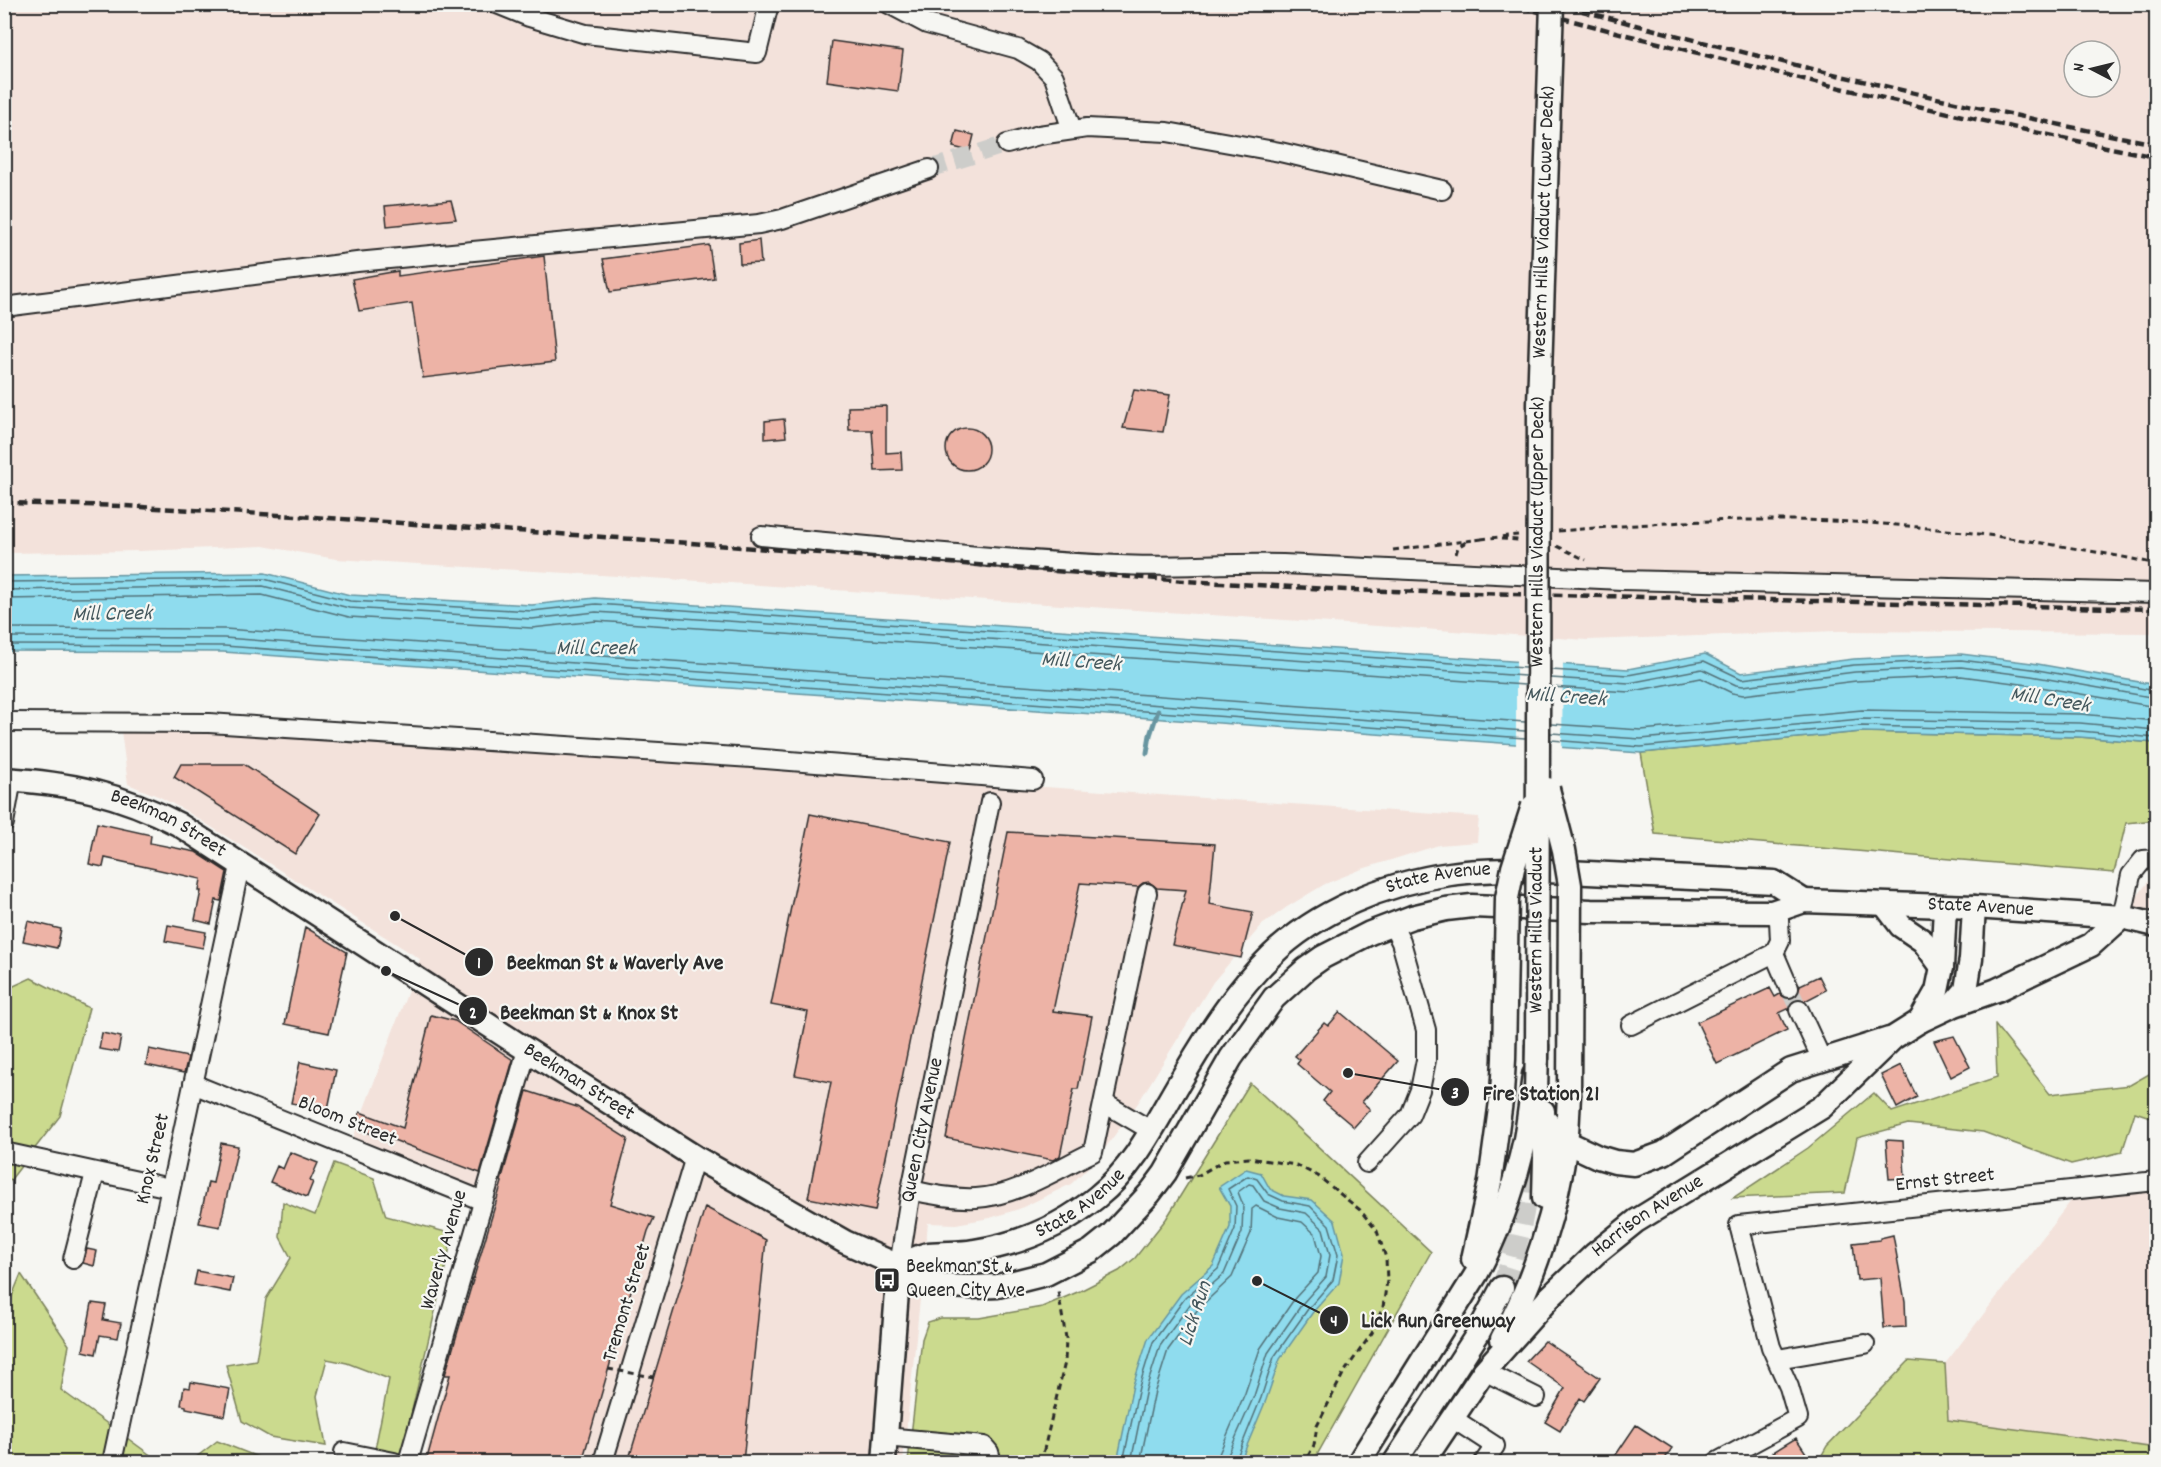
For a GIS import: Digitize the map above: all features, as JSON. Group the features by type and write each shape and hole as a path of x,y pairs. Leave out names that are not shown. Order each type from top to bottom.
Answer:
{"main road":[{"name":"Western Hills Viaduct (Lower Deck)","path":"1539,1250 1555,1199 1566,1142 1569,1096 1570,885 1564,850 1550,802 1544,764 1542,399 1553,4"},
{"name":"Western Hills Viaduct (Upper Deck)","path":"1539,1250 1545,1158 1537,1060 1539,404 1553,4"},
{"name":"Western Hills Viaduct (Lower Deck)","path":"1474,1271 1490,1182 1502,1094 1507,898 1513,868 1544,764"},
{"name":"Western Hills Viaduct","path":"1536,1095 1544,764"},
{"name":"Beekman Street","path":"8,779 86,789 119,798 178,824 526,1050 695,1156 845,1242 899,1266"},
{"name":"State Avenue","path":"899,1266 927,1254 971,1252 1038,1234 1058,1224 1095,1199 1129,1166 1213,1028 1253,975 1273,955 1316,922 1374,894 1449,874 1487,870 1526,870 1774,882 1804,901"},
{"name":"State Avenue","path":"899,1266 923,1282 952,1286 998,1286 1046,1274 1091,1251 1111,1235 1132,1213 1164,1173 1231,1058 1274,998 1306,969 1347,943 1392,924 1446,909 1472,906 1591,911 1772,912 1804,901 1974,907 2122,917 2157,924"},
{"path":"1885,904 1901,926 1923,941 1942,967"},
{"name":"Harrison Avenue","path":"1920,1021 1937,991 1942,967 1945,907"},
{"path":"1952,1006 1966,990 1971,959 1974,907"},
{"name":"Harrison Avenue","path":"1423,1462 1484,1371 1550,1297 1595,1254 1636,1221 1821,1107 1893,1038 1920,1021 1952,1006 1997,990 2091,945 2122,917"},
{"path":"1543,1118 1566,1142 1598,1157 1634,1164 1664,1153 1791,1070 1893,1038"},
{"name":"Western Hills Viaduct (Upper Deck)","path":"1359,1462 1493,1243 1507,1205 1524,1140 1537,1060"},
{"path":"1484,1371 1512,1322 1532,1276 1539,1250"},
{"name":"Queen City Avenue","path":"884,1462 899,1266"},
{"path":"1395,1462 1477,1335 1502,1288"}],"street":[{"path":"496,4 529,17 586,34 758,53 769,4"},
{"path":"889,4 927,24 1018,49 1039,61 1054,77 1072,130"},
{"path":"1007,144 1039,135 1087,128 1167,132 1280,152 1442,190"},
{"path":"4,307 357,262 759,224 782,219 929,169"},
{"path":"761,536 1119,565 1273,563 1622,580 2000,587 2157,593"},
{"path":"4,722 220,724 752,758 1033,780"},
{"path":"4,823 8,779"},
{"name":"Queen City Avenue","path":"899,1266 911,1190 990,802"},
{"path":"2122,917 2131,875 2143,860 2157,859"},
{"name":"Knox Street","path":"112,1462 240,866"},
{"path":"911,1190 953,1198 977,1198 1000,1194 1093,1152 1147,893"},
{"path":"1631,1025 1773,953 1780,941 1779,920 1772,912"},
{"path":"1367,1163 1410,1115 1420,1090 1426,1060 1426,1030 1401,942 1392,924"},
{"path":"1773,953 1789,988"},
{"path":"1799,1010 1822,1060"},
{"name":"Waverly Avenue","path":"408,1462 526,1050"},
{"name":"Bloom Street","path":"194,1084 483,1201"},
{"path":"1104,1103 1152,1131"},
{"path":"4,1152 170,1188"},
{"name":"Tremont Street","path":"603,1462 695,1156"},
{"path":"73,1259 95,1173"},
{"name":"Ernst Street","path":"1777,1359 1771,1347 1738,1225 2157,1181"},
{"path":"1717,1462 1798,1418 1789,1387 1777,1359 1865,1344"},
{"path":"1484,1371 1536,1397"},
{"path":"1452,1418 1495,1446 1484,1462"},
{"path":"885,1437 984,1446 992,1462"},
{"path":"344,1452 394,1462"}],"path":[{"path":"1557,531 1737,520 1875,524 1980,534 2157,564"},
{"path":"1481,539 1519,535"},
{"path":"1184,1178 1199,1175 1225,1160 1249,1158 1296,1165 1318,1176 1360,1210 1377,1231 1386,1258 1387,1281 1383,1307 1372,1333 1343,1374 1317,1426 1314,1445 1305,1462"},
{"path":"1041,1462 1065,1362 1066,1338 1058,1289"},
{"path":"608,1369 654,1377"}],"shaded area":[{"path":"4,5 2156,5 2156,633 1837,631 1588,640 336,559 263,546 5,553"},
{"path":"120,723 1479,817 1477,842 1439,845 1362,869 1325,884 1262,925 1213,982 1138,1103 1098,1158 1071,1184 1019,1209 990,1218 956,1224 928,1223 903,1462 423,1462 497,1200 352,1141 420,959 186,811 128,784"},
{"path":"2156,871 2156,925 2122,917"},
{"path":"2156,1181 2156,1448 1948,1420 1945,1364 2080,1189"}],"green space":[{"path":"1861,732 2079,737 2156,743 2156,820 2126,823 2114,873 1655,834 1641,753"},
{"path":"31,978 89,1008 60,1116 5,1187 5,990"},
{"path":"1995,1025 2050,1094 2130,1085 2156,1070 2156,1119 2135,1112 2122,1152 2071,1164 1983,1132 1908,1124 1857,1138 1845,1193 1733,1198 1808,1148 1874,1093 1892,1112 1997,1077"},
{"path":"1250,1083 1431,1252 1313,1462 908,1462 922,1339 928,1322 941,1318 979,1318 1042,1307 1119,1271 1135,1258 1166,1219"},
{"path":"334,1163 374,1178 386,1216 453,1234 401,1458 374,1454 389,1379 347,1363 327,1359 317,1396 326,1446 270,1437 242,1421 226,1365 256,1360 266,1299 291,1258 280,1237 283,1202 315,1215"},
{"path":"21,1274 69,1345 61,1390 160,1462 5,1462 5,1313"},
{"path":"1909,1361 1945,1364 1948,1420 2156,1448 2156,1462 1818,1462 1827,1446"},
{"path":"217,1441 263,1459 263,1462 190,1462"}],"water":[{"name":"Mill Creek","path":"265,573 350,595 532,605 595,598 1628,669 1705,654 1741,673 1854,659 1961,654 2032,663 2156,685 2156,743 2079,737 1861,732 1641,753 223,652 5,651 4,576"},
{"path":"1246,1169 1261,1173 1270,1189 1284,1196 1312,1200 1335,1221 1344,1254 1339,1283 1313,1312 1280,1359 1240,1462 1117,1462 1133,1385 1148,1339 1181,1294 1213,1266 1230,1227 1230,1206 1219,1187"}],"pier":[{"path":"1516,659 1563,662 1562,750 1516,747"}],"building":[{"path":"832,41 903,51 898,91 827,81"},
{"path":"957,131 974,135 970,151 953,147"},
{"path":"451,200 456,219 387,226 385,206"},
{"path":"759,240 761,263 740,264 739,243"},
{"path":"709,245 714,278 610,292 603,259"},
{"path":"544,256 555,362 423,378 412,303 359,311 352,279 398,271 398,276"},
{"path":"1134,390 1170,395 1163,432 1123,428"},
{"path":"886,406 886,453 901,452 902,470 875,471 872,430 849,430 848,407"},
{"path":"784,419 786,437 765,439 765,421"},
{"path":"967,428 975,429 982,434 987,441 987,457 982,464 975,469 967,470 959,469 952,464 947,457 946,449 947,441 952,434 959,429"},
{"path":"181,764 244,764 320,814 295,854 174,777"},
{"path":"810,814 950,842 875,1211 808,1198 831,1082 795,1075 808,1012 771,1005"},
{"path":"97,823 151,835 150,843 196,852 227,872 221,901 216,900 211,924 195,920 201,879 105,858 103,867 89,864"},
{"path":"1008,832 1215,844 1209,904 1253,912 1241,958 1172,945 1186,890 1157,888 1149,882 1138,887 1080,883 1053,1011 1092,1016 1078,1089 1074,1089 1060,1156 1053,1160 946,1138"},
{"path":"28,921 61,929 57,948 23,941"},
{"path":"168,925 206,932 203,948 165,941"},
{"path":"305,927 347,952 329,1033 285,1024"},
{"path":"1819,976 1826,990 1805,1001 1794,1000 1788,1009 1779,1013 1787,1030 1717,1064 1697,1022 1770,988 1775,997 1780,994 1787,999 1793,999 1798,994 1800,985"},
{"path":"1340,1012 1398,1061 1362,1102 1370,1109 1354,1127 1323,1101 1330,1092 1297,1064 1300,1060 1295,1056 1324,1023 1328,1026"},
{"path":"431,1015 455,1021 513,1060 480,1173 354,1127 360,1112 403,1128"},
{"path":"102,1033 121,1037 118,1052 99,1049"},
{"path":"1954,1036 1970,1067 1951,1077 1934,1041"},
{"path":"149,1049 188,1057 184,1073 146,1065"},
{"path":"300,1062 336,1070 327,1114 312,1111 313,1107 291,1103"},
{"path":"1901,1065 1917,1097 1897,1108 1881,1075"},
{"path":"527,1091 577,1107 628,1139 610,1204 654,1218 648,1231 582,1462 426,1462 450,1375 445,1375"},
{"path":"1886,1140 1903,1141 1905,1178 1889,1179"},
{"path":"221,1143 238,1146 220,1227 199,1223 208,1182 213,1183"},
{"path":"290,1152 318,1163 310,1181 313,1182 307,1197 270,1182 277,1166 283,1169"},
{"path":"705,1207 766,1240 743,1462 628,1462"},
{"path":"1893,1235 1905,1301 1906,1327 1884,1328 1880,1278 1857,1280 1853,1243 1880,1240 1880,1238"},
{"path":"87,1249 97,1251 94,1266 83,1263"},
{"path":"197,1271 233,1278 230,1292 194,1285"},
{"path":"92,1303 106,1305 103,1320 121,1323 118,1338 100,1335 96,1354 83,1351"},
{"path":"1545,1341 1600,1378 1584,1401 1580,1398 1560,1431 1545,1422 1565,1388 1526,1361"},
{"path":"191,1382 230,1389 225,1416 181,1405 184,1387 190,1388"},
{"path":"1636,1425 1672,1448 1663,1462 1611,1462"},
{"path":"1796,1438 1812,1462 1757,1462"}],"waterway":[{"name":"Lick Run","path":"1147,753 1158,711"}],"tunnel":[{"path":"929,169 1007,144"},
{"path":"1789,988 1799,1010"},
{"path":"1502,1288 1523,1215 1532,1139"}],"railway":[{"path":"1509,4 1831,86 2156,157"},
{"path":"1556,4 1855,79 2156,144"},
{"path":"4,503 124,506 314,517 1184,581 1346,590 2156,609"}],"place":[{"name":"Beekman St & Waverly Ave","path":"395,916"},
{"name":"Beekman St & Knox St","path":"386,971"},
{"name":"Fire Station 21","path":"1348,1073"},
{"name":"Beekman St & Queen City Ave","path":"887,1280"},
{"name":"Lick Run Greenway","path":"1257,1281"}]}
